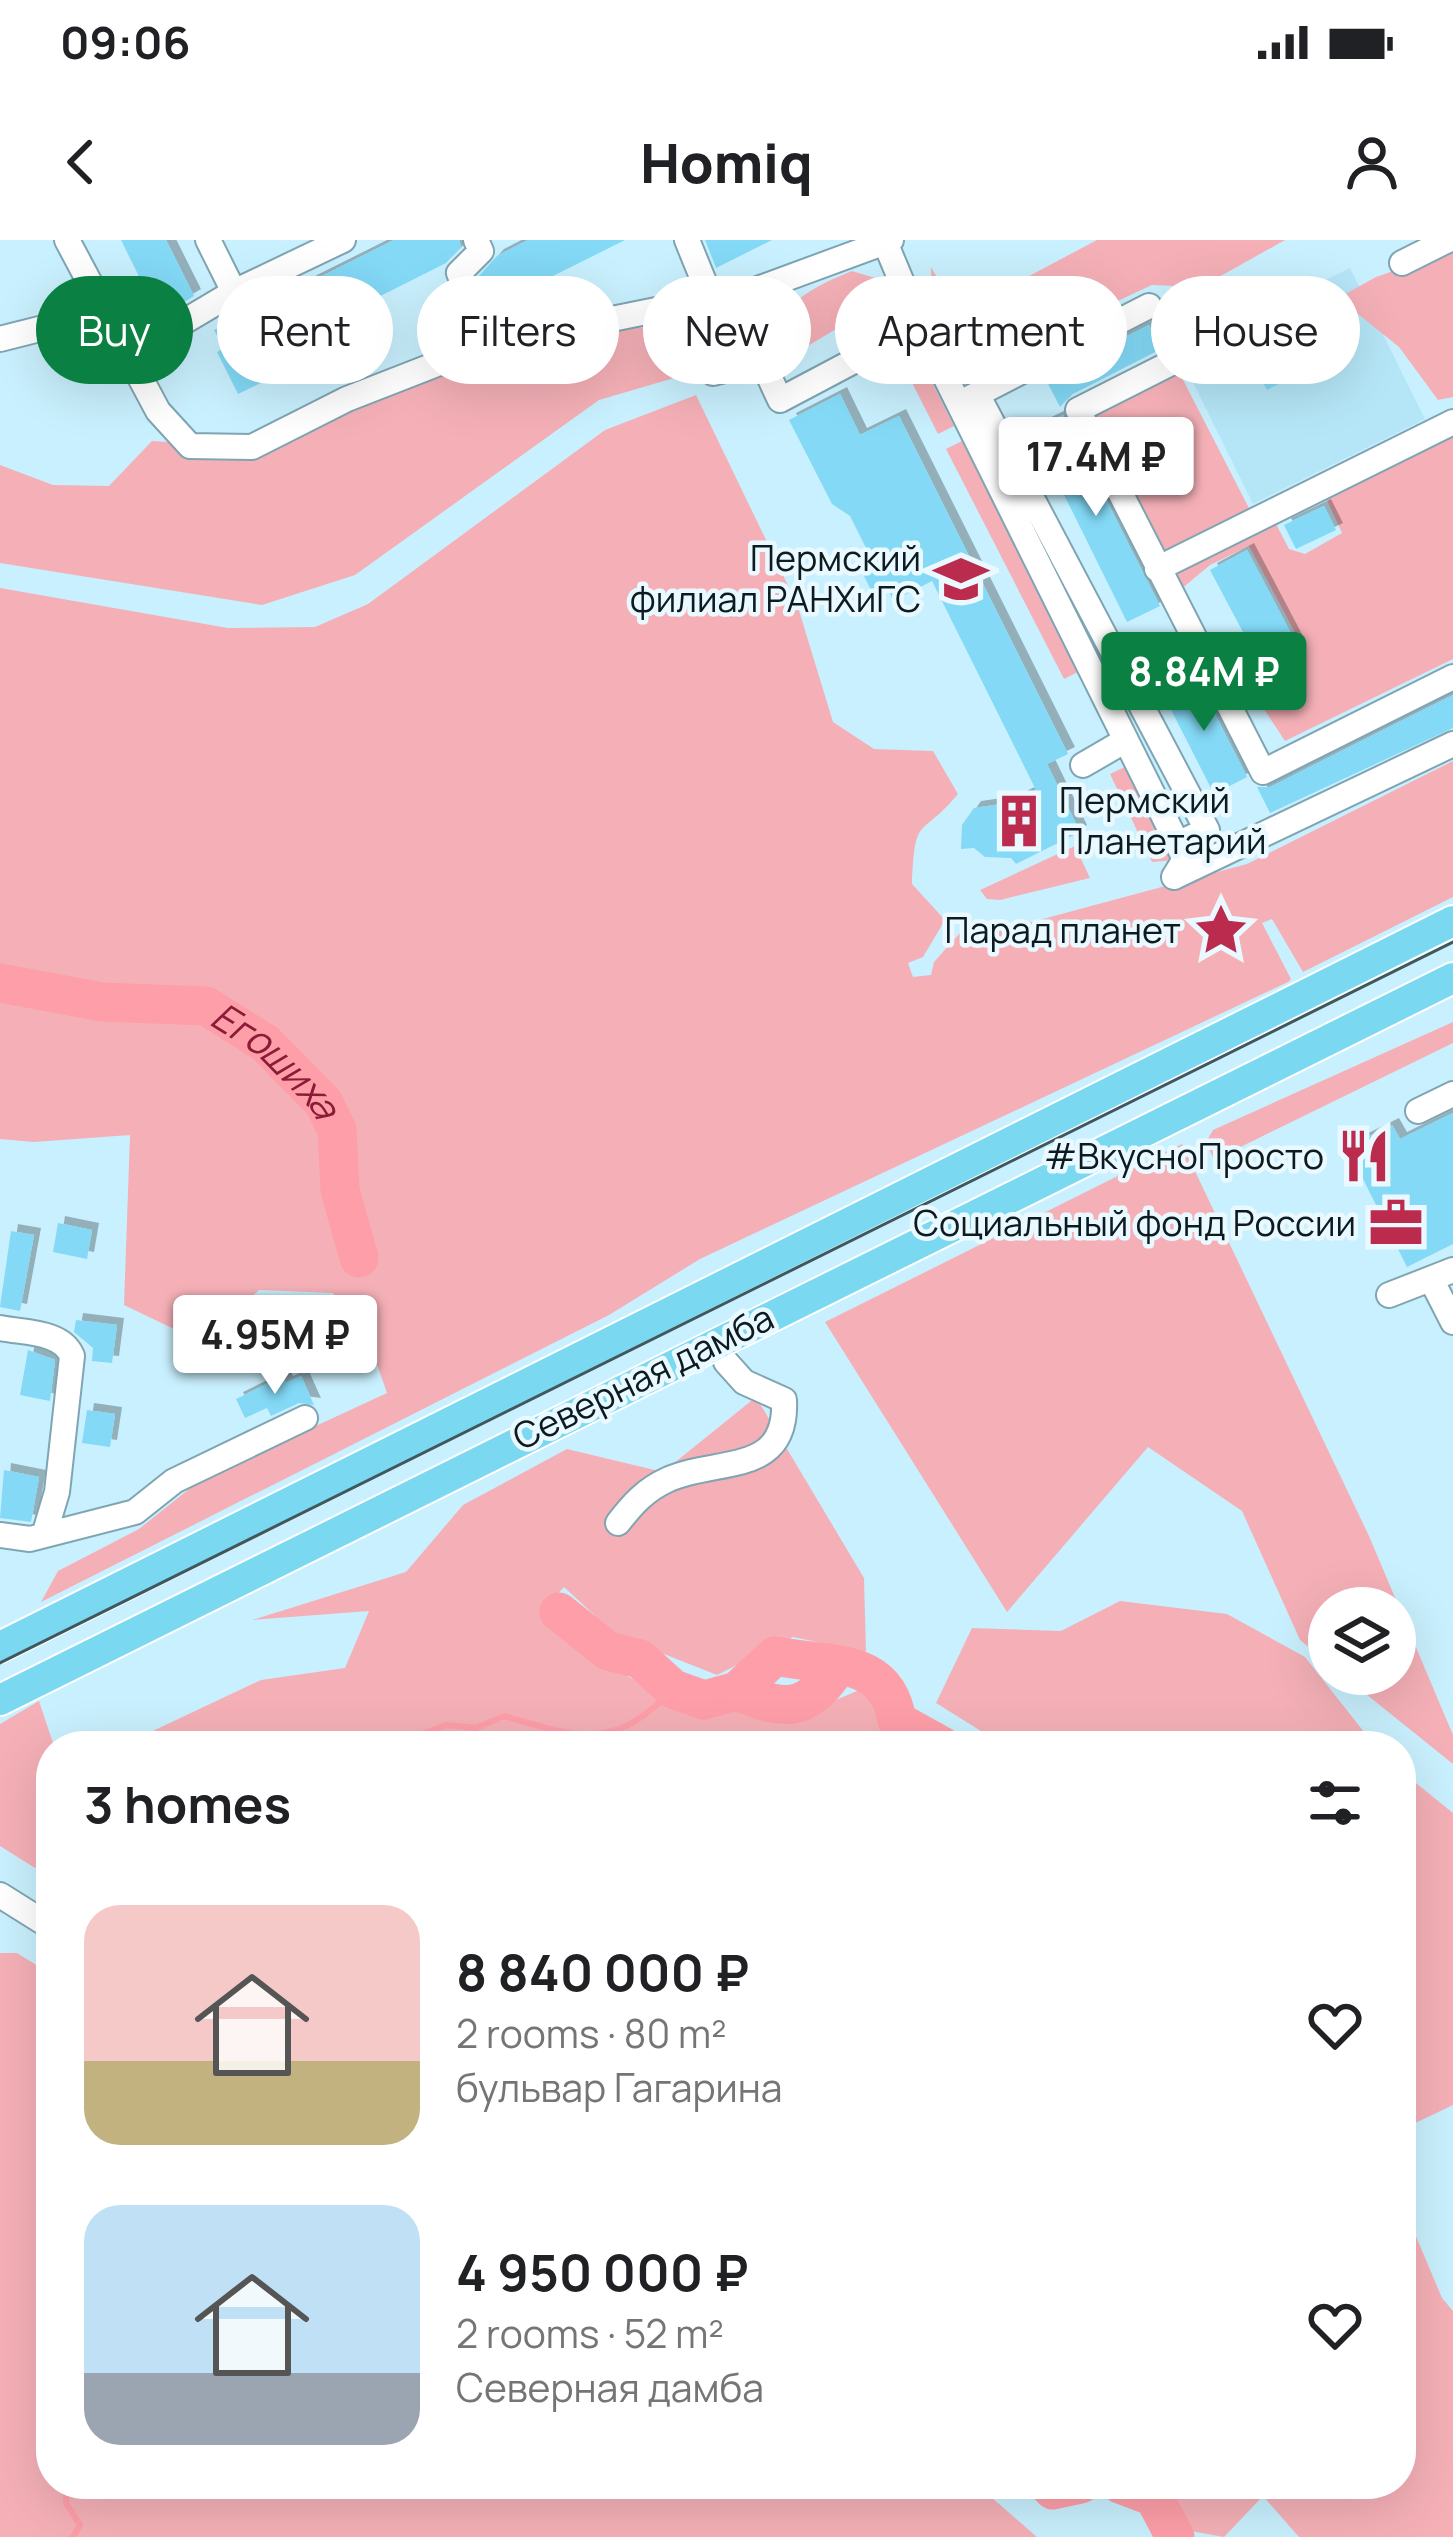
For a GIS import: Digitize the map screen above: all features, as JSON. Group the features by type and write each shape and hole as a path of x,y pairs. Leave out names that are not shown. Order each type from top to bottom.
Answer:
{"main road":[{"name":"Северная дамба","path":"0,1647 1453,922"},
{"name":"Северная дамба","path":"0,1700 1453,978"}],"street":[{"path":"67,240 85,276"},
{"path":"208,240 226,276"},
{"path":"268,276 343,240"},
{"path":"459,276 481,250 476,240"},
{"path":"687,240 702,276"},
{"path":"1402,263 1448,240"},
{"path":"793,276 888,241 901,276"},
{"path":"968,399 1149,306"},
{"path":"0,340 36,326"},
{"path":"144,384 158,411 190,446 252,447 347,399 417,372"},
{"path":"1151,373 1078,410 1263,772 1453,677"},
{"path":"773,384 780,400 810,384"},
{"path":"958,384 1207,830 1177,844"},
{"path":"968,399 1185,860 1174,877 1453,745"},
{"path":"1157,569 1453,422"},
{"path":"1083,765 1126,740"},
{"path":"1418,1111 1453,1094"},
{"path":"1389,1295 1443,1276 1453,1322"},
{"path":"0,1328 56,1338 72,1356 57,1492 45,1532"},
{"path":"618,1523 639,1496 668,1479 743,1462 773,1448 785,1424 784,1400 745,1382 726,1362"},
{"path":"0,1535 30,1539 135,1512 174,1481 305,1418"},
{"path":"0,1894 36,1917"}],"shaded area":[{"path":"1097,240 1285,240 1221,276 1151,276 1151,285 1127,297 1127,276 1029,276"},
{"path":"1453,250 1453,397 1438,400 1399,347 1360,316 1360,286"},
{"path":"835,278 835,330 811,344 811,291"},
{"path":"1360,288 1425,419 1253,504 1194,384 1360,384"},
{"path":"643,327 643,384 654,384 599,400 355,575 262,605 0,563 0,465 53,485 109,486 152,441 252,447 417,375 417,384 619,384 619,330"},
{"path":"913,384 933,384 954,426 938,434"},
{"path":"1154,384 1185,384 1251,512 1166,552 1104,442 1095,412"},
{"path":"696,395 797,604 833,722 874,749 933,751 958,794 922,829 915,846 912,884 945,920 923,957 908,963 913,977 931,975 934,962 960,933 1002,930 1247,864 1453,761 1453,897 1303,972 1272,919 1262,923 1291,979 1288,982 700,1259 609,1315 41,1602 58,1571 139,1529 203,1478 387,1393 374,1356 333,1293 259,1290 203,1343 124,1305 130,1135 34,1142 0,1139 0,588 228,628 315,627 368,604 605,430"},
{"path":"1453,436 1453,659 1285,741 1244,679 1298,650 1300,642 1249,546 1210,565 1180,590 1168,568 1275,522 1289,549 1305,554 1342,533 1325,496"},
{"path":"962,441 1080,671 1064,679 946,449"},
{"path":"1129,765 1175,860 1152,862 1110,774"},
{"path":"1075,846 1090,878 1000,900 987,899 980,890"},
{"path":"1453,1022 1453,1043 1214,1160 1206,1142 1213,1130"},
{"path":"1182,1144 1391,1587 1308,1587 1308,1647 1300,1640 1242,1511 1148,1447 1007,1612 825,1322"},
{"path":"756,1397 864,1578 866,1652 793,1637 717,1675 616,1635 564,1587 541,1612 586,1653 670,1700 706,1710 749,1706 777,1715 812,1710 864,1688 887,1731 153,1731 261,1680 345,1668 369,1611 252,1620 406,1572 463,1505 567,1449 663,1472"},
{"path":"1120,1601 1227,1614 1305,1657 1308,1695 1335,1695 1363,1731 981,1731 936,1703 972,1628 1061,1631"},
{"path":"1416,1647 1453,1735 1453,1764 1367,1695 1416,1695"},
{"path":"39,1701 49,1731 36,1731 36,1869 0,1846 0,1724"},
{"path":"1416,1783 1453,1813 1453,2105 1416,2123"},
{"path":"0,1953 17,1953 36,1965 36,2499 993,2499 1037,2537 0,2537"},
{"path":"1416,2236 1442,2298 1453,2311 1453,2537 1299,2537 1266,2499 1416,2499"},
{"path":"1174,2499 1260,2499 1224,2537 1185,2530"}],"building":[{"path":"121,240 166,240 184,276 139,276"},
{"path":"394,240 459,240 461,247 446,263 393,290 393,276 322,276"},
{"path":"528,240 625,240 553,276 479,276 497,256"},
{"path":"705,240 772,240 716,268"},
{"path":"1149,325 1151,329 1151,354 1127,366 1127,336"},
{"path":"233,384 259,384 238,394"},
{"path":"1048,384 1093,384 1071,395 1060,407"},
{"path":"840,394 860,435 899,416 1068,754 1047,764 1080,832 1016,864 1011,858 985,857 974,848 961,849 962,825 974,808 1009,803 1036,790 932,581 893,601 888,588 873,594 855,558 868,552 850,516 832,504 789,420"},
{"path":"1063,415 1160,606 1127,622 1032,430"},
{"path":"1324,506 1336,530 1296,549 1284,525"},
{"path":"1247,550 1297,645 1260,664 1210,570"},
{"path":"1195,675 1247,777 1214,794 1162,692"},
{"path":"1453,695 1453,728 1270,813 1257,787 1270,787"},
{"path":"1453,1113 1453,1244 1407,1267 1347,1147 1392,1125 1400,1139"},
{"path":"58,1223 92,1230 87,1259 53,1252"},
{"path":"11,1231 34,1235 20,1311 0,1307"},
{"path":"76,1320 117,1325 112,1363 92,1361 93,1348 74,1332"},
{"path":"28,1350 55,1360 50,1401 20,1395"},
{"path":"283,1376 286,1383 301,1376 314,1405 299,1403 271,1416 267,1408 245,1418 236,1399"},
{"path":"87,1410 115,1414 110,1447 82,1443"},
{"path":"4,1470 39,1477 31,1522 0,1518"}],"waterway":[{"name":"Егошиха","path":"0,983 102,1002 206,1006 265,1043 324,1103 337,1130 340,1190 359,1258"},
{"name":"Егошиха","path":"559,1612 608,1651 640,1659 673,1689 704,1700 737,1691 775,1656 853,1668 882,1685 897,1721 915,1731"},
{"path":"737,1691 768,1702 793,1704 814,1694 836,1669"},
{"path":"614,1731 652,1709 673,1689"},
{"path":"431,1731 446,1725 476,1728 504,1716 561,1731"},
{"path":"66,2499 80,2525 73,2537"},
{"name":"Егошиха","path":"1155,2499 1175,2537"}],"tram line":[{"path":"0,1663 1453,942"}],"place":[{"name":"Пермский филиал РАНХиГС","path":"961,579"},
{"name":"Пермский Планетарий","path":"1019,821"},
{"name":"Парад планет","path":"1221,930"},
{"name":"#ВкусноПросто","path":"1364,1156"},
{"name":"Социальный фонд России","path":"1396,1223"}]}
